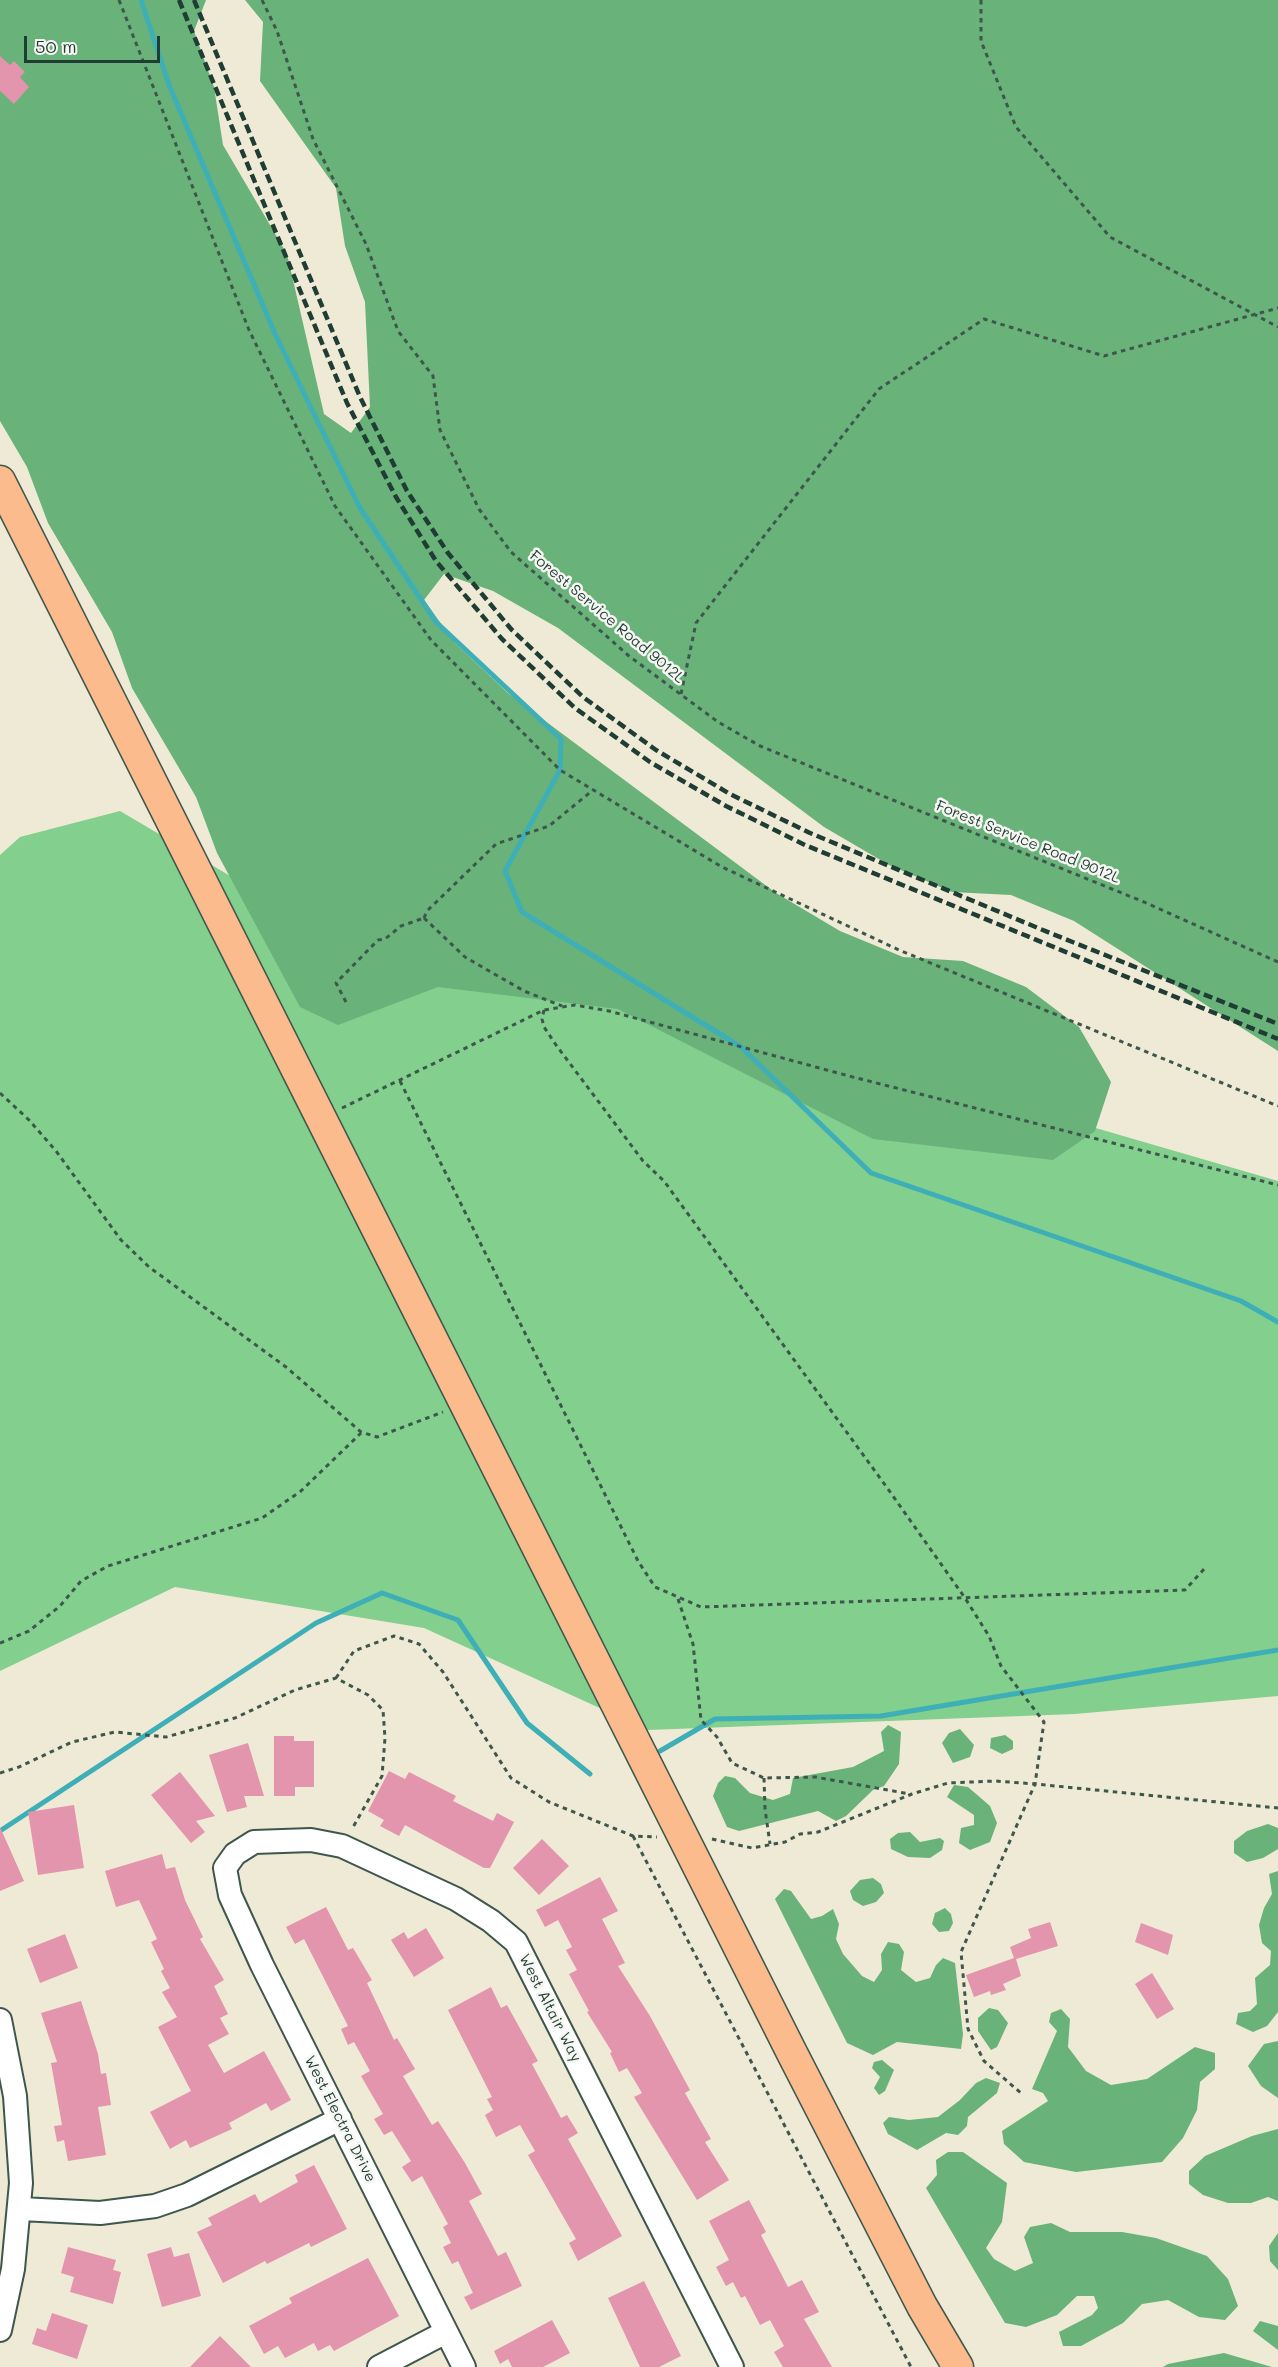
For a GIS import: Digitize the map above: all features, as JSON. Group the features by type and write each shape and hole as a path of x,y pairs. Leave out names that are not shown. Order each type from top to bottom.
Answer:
{"main road":[{"path":"0,481 793,2055 922,2306 958,2367"}],"street":[{"name":"West Altair Way","path":"225,1868 235,1854 254,1842 312,1840 342,1846 456,1899 491,1921 516,1942 732,2367"},
{"name":"West Electra Drive","path":"225,1868 227,1888 245,1930 464,2367"},
{"path":"0,2020 16,2106 21,2154 21,2209 11,2279 0,2330"},
{"path":"21,2209 100,2213 135,2210 163,2204 187,2195 340,2119"},
{"path":"379,2367 446,2332"}],"path":[{"path":"119,0 249,330 335,506 431,640 560,770 722,867 898,950 1278,1106"},
{"name":"Forest Service Road 9012L","path":"262,0 277,31 313,139 366,244 398,331 433,376 440,430 479,509 511,552 629,656 718,722 760,746 1144,902 1278,962"},
{"path":"981,0 981,41 1016,127 1110,237 1278,327"},
{"path":"681,694 696,623 879,389 984,319 1104,356 1278,308"},
{"path":"346,1002 336,983 378,940 385,939 401,926 424,918 427,911 496,844 549,826 594,790"},
{"path":"424,918 465,957 524,991 563,1007"},
{"path":"321,1117 544,1010 575,1005 609,1011 849,1076 1278,1185"},
{"path":"544,1010 544,1026 556,1045 644,1161 664,1181 965,1598 988,1636 1000,1666 1044,1722 1035,1784 961,1952 968,2029 984,2061 1022,2094"},
{"path":"400,1081 638,1561 655,1587 678,1599 701,1607 965,1598 1185,1590 1205,1568"},
{"path":"0,1094 29,1120 56,1151 121,1240 149,1267 286,1367 361,1432 377,1437 466,1403"},
{"path":"0,1643 29,1631 60,1606 81,1581 108,1566 262,1518 301,1491 361,1432"},
{"path":"678,1599 693,1644 696,1689 702,1724 717,1737 732,1763 764,1778 815,1777 912,1794"},
{"path":"0,1773 20,1767 72,1742 115,1732 166,1737 235,1718 294,1690 336,1678 354,1651 394,1636 419,1644 443,1672 511,1778 549,1802 633,1836 911,2367"},
{"path":"336,1678 368,1695 383,1710 385,1738 382,1776 342,1846"},
{"path":"764,1778 765,1809 770,1844"},
{"path":"715,1839 752,1848 785,1842 809,1832 818,1832 912,1794 948,1783 995,1781 1035,1784 1278,1808"}],"green space":[{"path":"0,0 206,0 194,31 214,87 223,145 287,254 324,414 351,433 370,407 365,302 345,246 336,188 260,81 263,22 245,0 1278,0 1278,1051 1074,921 1011,895 952,892 889,865 824,827 558,628 493,591 444,574 424,600 455,643 509,694 776,893 840,931 903,957 963,961 1026,987 1079,1027 1111,1082 1095,1131 1053,1160 873,1139 618,1009 438,987 338,1025 300,1007 217,853 196,797 132,688 112,632 48,523 27,467 0,421"},
{"path":"120,811 271,900 1020,1106 1278,1181 1278,1696 1075,1714 648,1730 424,1628 175,1587 0,1671 0,855 20,837"},
{"path":"888,1725 901,1732 899,1764 884,1786 873,1790 846,1816 836,1821 818,1811 739,1831 727,1827 713,1796 718,1783 725,1776 735,1778 750,1793 773,1800 790,1794 793,1778 853,1767 884,1751 881,1732"},
{"path":"960,1729 974,1745 970,1757 953,1763 942,1743 949,1733"},
{"path":"1005,1735 1013,1741 1013,1749 1002,1754 990,1748 991,1738"},
{"path":"954,1785 968,1787 990,1806 997,1823 990,1842 970,1850 959,1843 961,1828 974,1825 974,1815 947,1797"},
{"path":"1268,1824 1278,1828 1278,1849 1263,1858 1247,1862 1234,1853 1234,1841 1247,1831"},
{"path":"910,1832 920,1842 940,1838 944,1841 942,1850 930,1858 908,1857 891,1849 890,1839 898,1833"},
{"path":"1278,1871 1278,2012 1267,2026 1253,2032 1236,2024 1238,2013 1250,2011 1257,2004 1255,1978 1270,1965 1271,1951 1262,1943 1259,1925 1264,1908 1272,1894 1269,1874"},
{"path":"873,1878 881,1884 884,1893 876,1902 863,1906 853,1900 850,1891 860,1880"},
{"path":"784,1889 791,1891 811,1919 822,1916 833,1909 839,1924 836,1939 843,1954 862,1976 874,1982 882,1970 881,1954 888,1942 899,1944 904,1952 901,1970 916,1982 930,1978 936,1965 943,1958 955,1963 963,2034 961,2049 897,2042 873,2055 847,2043 775,1899"},
{"path":"945,1908 951,1914 953,1923 949,1931 939,1932 932,1924 935,1913"},
{"path":"989,2008 998,2010 1008,2023 997,2047 991,2050 978,2031 978,2018"},
{"path":"1061,2009 1070,2019 1068,2047 1086,2071 1111,2085 1147,2079 1195,2047 1215,2053 1215,2069 1200,2082 1197,2110 1183,2138 1162,2162 1076,2172 1024,2162 1004,2144 1002,2131 1048,2101 1043,2093 1032,2089 1057,2031 1049,2022 1051,2013"},
{"path":"1278,2041 1278,2098 1261,2086 1248,2066 1264,2044"},
{"path":"882,2060 894,2070 885,2091 879,2095 874,2088 880,2077 872,2068 874,2062"},
{"path":"986,2078 1000,2083 997,2093 968,2117 967,2126 958,2135 946,2133 917,2150 888,2134 883,2123 889,2117 909,2120 938,2117 960,2100 976,2083"},
{"path":"1278,2129 1278,2201 1268,2197 1251,2203 1228,2203 1203,2195 1189,2184 1189,2171 1205,2156 1252,2136"},
{"path":"948,2152 963,2152 1007,2183 1002,2222 986,2248 994,2259 1015,2271 1033,2263 1024,2237 1030,2227 1051,2223 1070,2232 1122,2232 1156,2238 1207,2256 1228,2279 1238,2306 1225,2320 1199,2317 1168,2300 1142,2304 1123,2323 1081,2346 1063,2346 1059,2332 1092,2315 1098,2308 1094,2296 1077,2296 1057,2315 1026,2327 1005,2323 926,2188 937,2175 936,2160"},
{"path":"1278,2233 1278,2270 1270,2261 1269,2246"},
{"path":"1260,2321 1278,2326 1278,2350 1253,2331"},
{"path":"1224,2353 1272,2367 1163,2367 1168,2364"}],"building":[{"path":"0,56 10,65 14,61 25,72 20,77 29,87 14,104 0,91"},
{"path":"274,1736 294,1736 294,1741 314,1741 314,1787 295,1787 295,1796 274,1796"},
{"path":"248,1743 264,1796 244,1796 247,1807 227,1812 209,1755"},
{"path":"389,1771 405,1779 409,1772 456,1796 453,1801 493,1821 497,1813 514,1822 490,1868 484,1868 405,1825 399,1836 380,1826 384,1820 368,1811"},
{"path":"180,1772 215,1816 196,1821 205,1832 191,1843 151,1795"},
{"path":"74,1805 84,1868 38,1875 28,1812"},
{"path":"0,1827 24,1881 0,1891"},
{"path":"542,1839 569,1866 539,1895 513,1868"},
{"path":"162,1854 166,1869 175,1867 185,1900 203,1937 200,1939 224,1980 214,1986 228,2014 220,2018 229,2034 208,2045 224,2073 264,2051 291,2100 271,2111 266,2103 229,2123 232,2129 190,2148 186,2140 170,2149 150,2112 191,2091 158,2027 177,2017 162,1992 170,1988 161,1971 164,1969 151,1942 157,1939 139,1900 116,1907 105,1871"},
{"path":"600,1877 618,1911 602,1919 625,1963 618,1966 650,2016 690,2090 685,2093 711,2139 705,2142 729,2180 697,2200 634,2097 642,2093 627,2068 619,2072 610,2053 612,2052 587,2012 589,2011 569,1974 577,1970 566,1950 572,1947 558,1920 545,1927 536,1910"},
{"path":"326,1907 348,1950 353,1948 372,1980 367,1983 394,2040 397,2038 415,2069 403,2076 432,2125 438,2121 465,2163 482,2194 469,2201 498,2256 506,2252 522,2286 471,2310 464,2297 473,2293 458,2261 452,2264 443,2247 451,2243 443,2227 448,2224 422,2176 412,2182 402,2167 411,2161 392,2131 384,2135 374,2119 383,2114 361,2076 370,2071 354,2042 348,2045 341,2029 348,2026 304,1939 295,1944 286,1927"},
{"path":"1050,1922 1058,1946 1016,1959 1021,1976 1003,1984 1006,1990 991,1995 990,1991 974,1997 966,1975 1014,1958 1010,1947 1031,1938 1028,1929"},
{"path":"1141,1923 1173,1935 1168,1955 1135,1942"},
{"path":"426,1928 444,1958 414,1977 391,1940 404,1932 408,1939"},
{"path":"65,1934 78,1968 40,1983 27,1949"},
{"path":"1152,1973 1174,2009 1157,2019 1135,1984"},
{"path":"491,1987 501,2008 507,2005 538,2061 532,2064 561,2118 567,2115 578,2133 568,2139 622,2236 578,2261 569,2243 576,2239 528,2155 535,2151 520,2125 496,2137 485,2115 493,2110 487,2099 492,2097 448,2010"},
{"path":"81,2001 98,2054 101,2074 106,2073 111,2105 98,2107 106,2155 68,2161 64,2140 57,2142 54,2126 62,2125 51,2063 57,2062 41,2013"},
{"path":"314,2165 347,2229 311,2247 309,2243 267,2264 265,2261 223,2283 197,2232 212,2225 208,2218 255,2194 260,2203 298,2182 295,2175"},
{"path":"749,2200 766,2232 761,2235 788,2287 802,2280 819,2312 804,2319 832,2367 783,2367 774,2352 784,2346 770,2320 760,2325 745,2296 741,2298 733,2282 726,2286 716,2267 729,2260 709,2221"},
{"path":"68,2247 116,2260 113,2270 121,2272 113,2304 70,2292 74,2277 61,2273"},
{"path":"171,2247 174,2257 189,2253 201,2296 162,2307 147,2254"},
{"path":"368,2258 399,2316 334,2351 330,2345 318,2351 314,2343 285,2358 278,2346 264,2354 249,2326 292,2303 289,2298"},
{"path":"644,2281 681,2356 659,2367 640,2367 608,2298"},
{"path":"52,2313 88,2325 77,2359 32,2344 37,2328 46,2331"},
{"path":"552,2320 570,2353 543,2367 512,2367 508,2359 500,2364 494,2351"},
{"path":"220,2336 251,2367 190,2367"}],"waterway":[{"path":"141,0 169,85 276,336 360,508 436,622 561,739 560,770 505,871 522,912 741,1047 871,1173 1241,1301 1278,1322"},
{"path":"0,1831 316,1623 382,1593 458,1620 527,1723 590,1774"},
{"path":"660,1751 715,1719 881,1716 1278,1650"}],"railway":[{"path":"179,0 347,403 396,497 436,561 502,639 575,708 650,762 726,806 805,845 1278,1039"},
{"path":"194,0 360,397 407,491 448,553 511,629 583,697 656,750 730,794 810,833 1050,933 1278,1024"}]}
